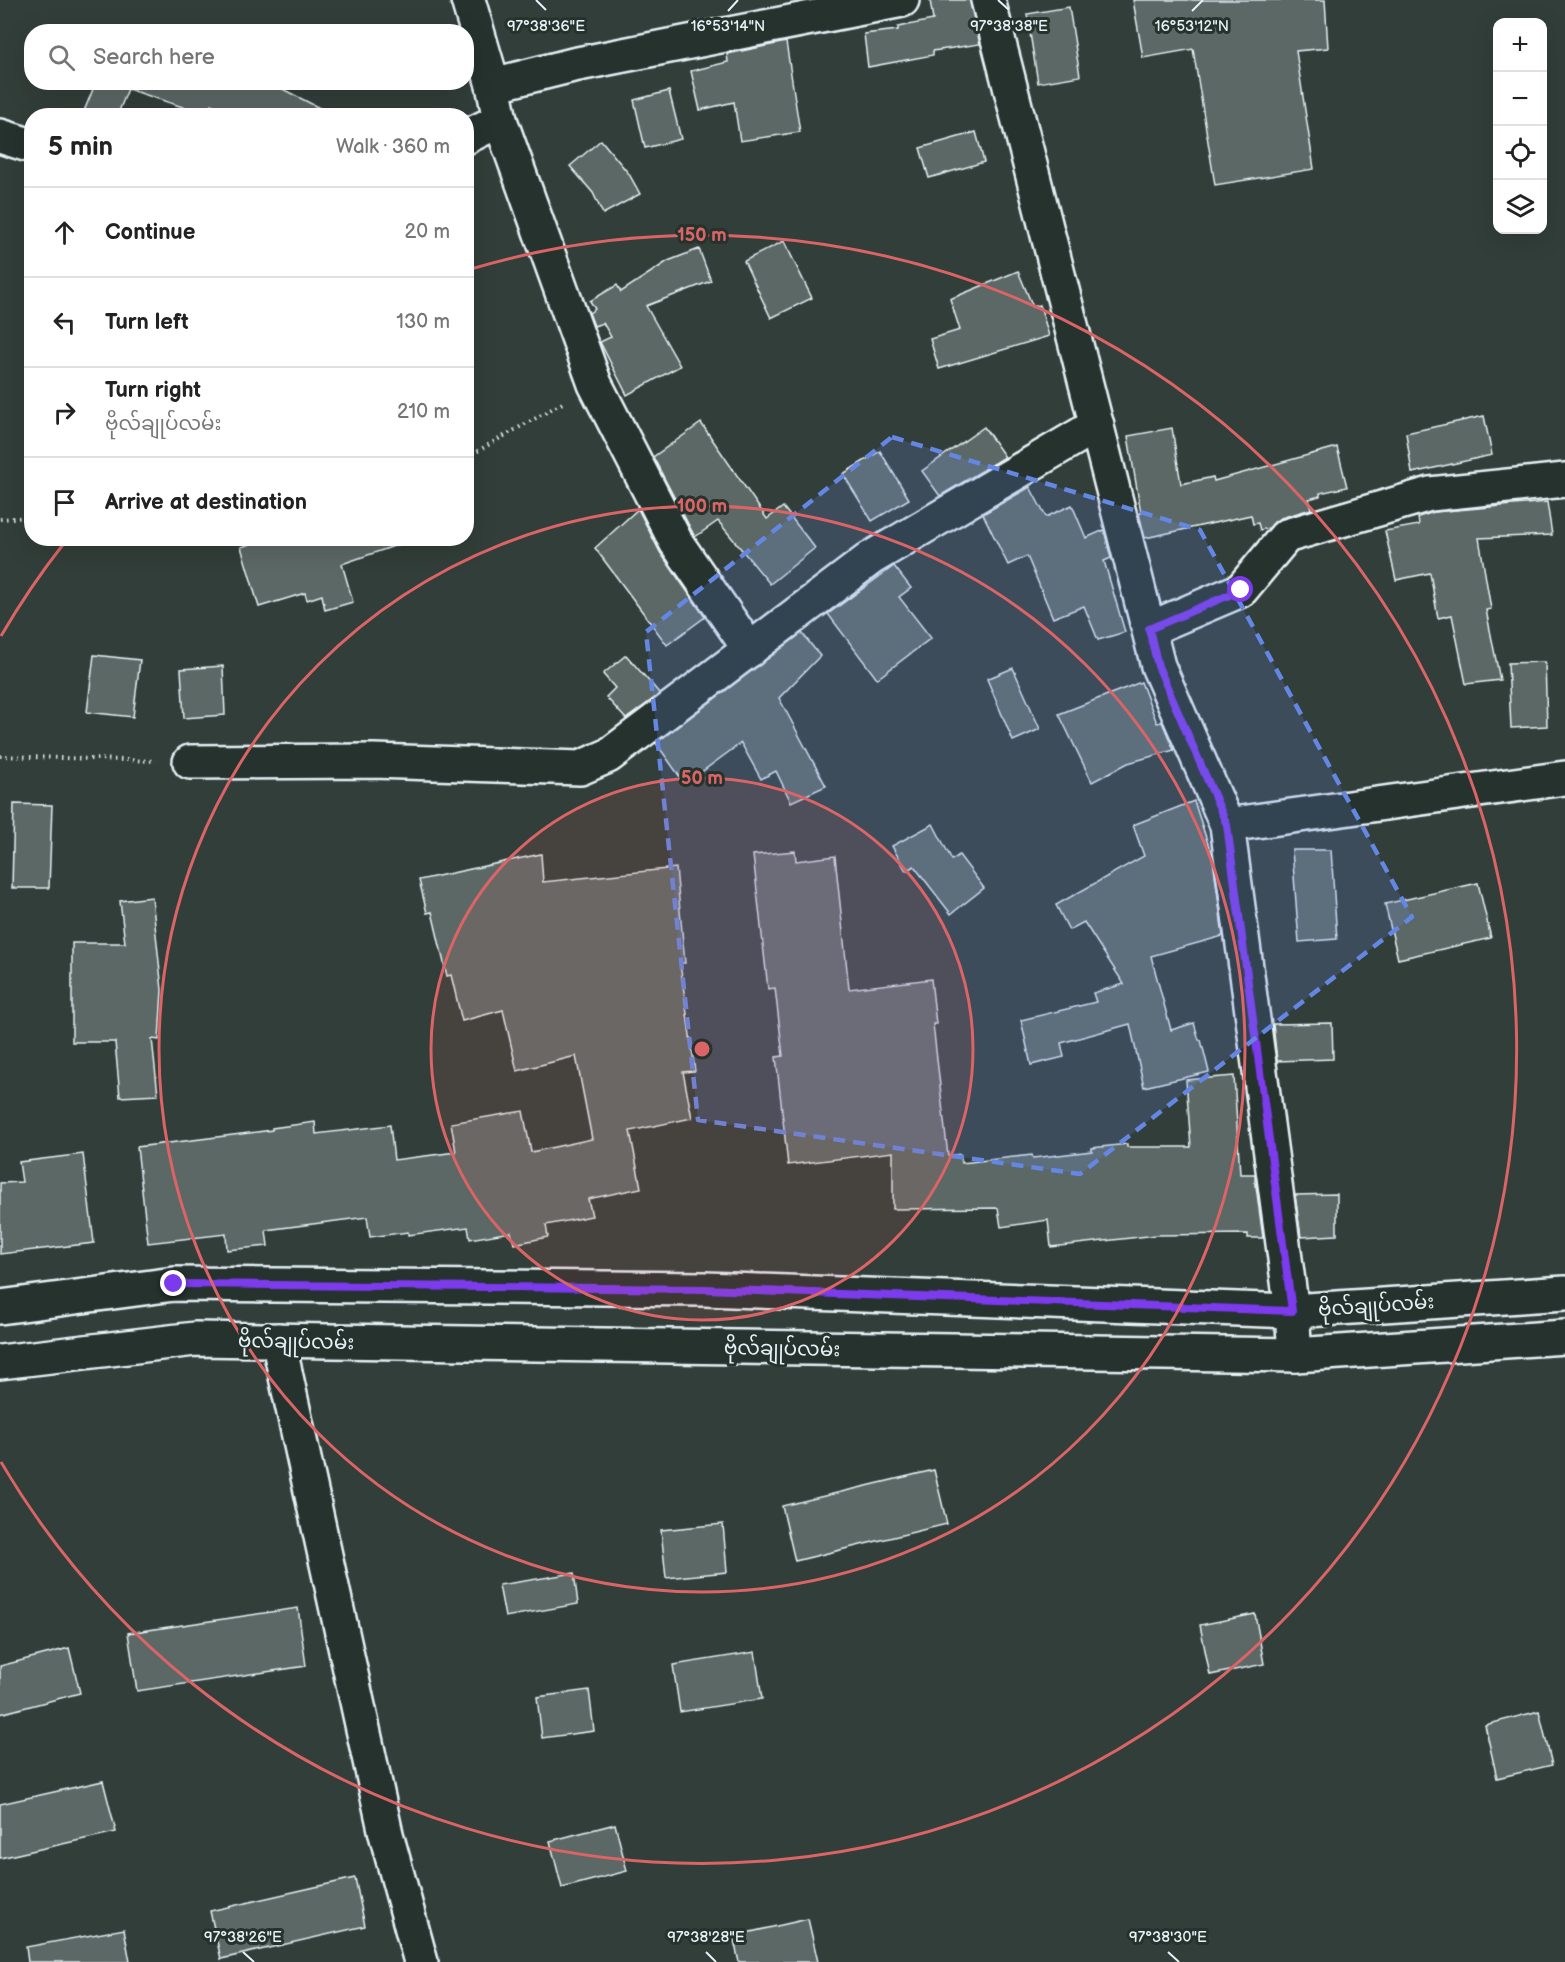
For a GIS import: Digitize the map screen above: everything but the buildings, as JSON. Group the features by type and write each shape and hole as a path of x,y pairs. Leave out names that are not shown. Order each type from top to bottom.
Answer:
{"main road":[{"path":"468,0 493,85 500,120 595,384 676,542 750,650"},
{"path":"493,85 573,65 902,0"},
{"path":"988,0 1158,666 1227,825 1296,1355"},
{"path":"474,133 500,120"},
{"path":"0,136 24,144"},
{"path":"190,762 374,761 580,768 608,756 871,558 1097,425"},
{"path":"1149,629 1241,590 1286,536 1430,494 1565,480"},
{"path":"1227,825 1565,778"},
{"name":"ဗိုလ်ချုပ်လမ်း","path":"0,1307 174,1284 705,1289 1292,1311 1565,1293"},
{"name":"ဗိုလ်ချုပ်လမ်း","path":"0,1362 195,1339 1296,1355 1565,1337"},
{"path":"278,1340 386,1834 421,1962"}],"path":[{"path":"474,453 595,384"},
{"path":"0,519 24,518"},
{"path":"0,756 190,762"}],"highlighted area":[{"path":"892,437 1200,530 1412,917 1080,1174 698,1120 646,632"}],"route":[{"path":"174,1284 705,1289 1292,1311 1227,825 1158,666 1149,629 1241,590"}]}
